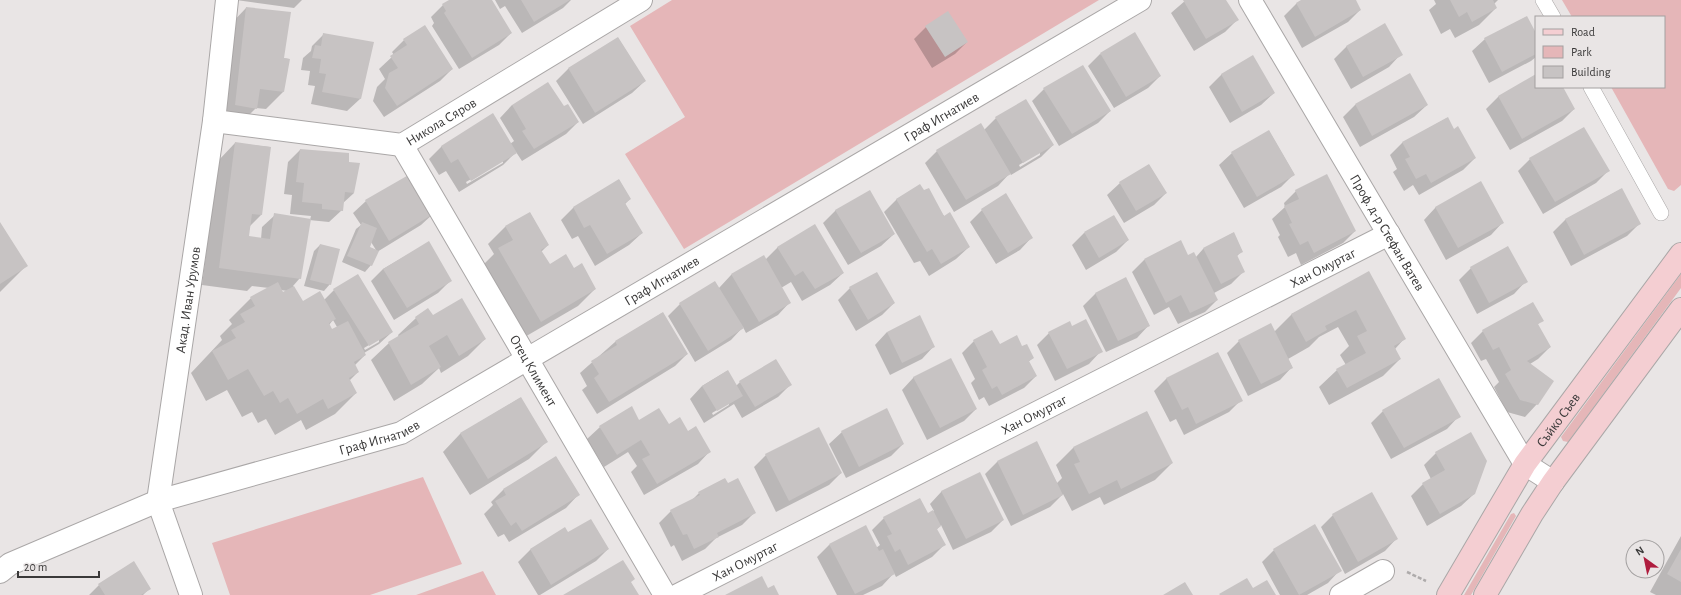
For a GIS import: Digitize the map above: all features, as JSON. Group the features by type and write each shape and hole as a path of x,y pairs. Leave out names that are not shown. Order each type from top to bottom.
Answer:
{"street":[{"name":"Акад. Иван Урумов","path":"191,595 158,501 214,121 227,0"},
{"name":"Никола Сяров","path":"214,121 402,145 609,8 642,0"},
{"name":"Граф Игнатиев","path":"0,572 10,564 158,501 401,433 1140,0"},
{"name":"Проф. д-р Стефан Ватев","path":"1250,0 1525,464"},
{"name":"Отец Климент","path":"402,145 665,595"},
{"name":"Хан Омуртаг","path":"678,595 1389,234"},
{"name":"Съйко Съев","path":"1448,595 1525,464 1681,254"},
{"path":"1485,595 1532,514 1553,482 1681,309"},
{"path":"1525,464 1553,482"},
{"path":"1341,595 1383,571"}],"lane":[{"path":"1543,0 1552,16"},
{"path":"1593,88 1661,212"}],"path":[{"path":"1403,578 1406,572 1426,581"}],"green space":[{"path":"672,0 1099,0 684,249 625,154 685,117 630,26"},
{"path":"1562,0 1681,0 1681,185 1674,191 1668,189 1612,88 1665,88 1665,16 1571,16"},
{"path":"1681,274 1681,288 1568,442 1563,441 1561,437"},
{"path":"423,477 462,564 370,595 230,595 212,543"},
{"path":"1514,513 1516,516 1471,595 1464,595 1511,514"},
{"path":"483,571 496,595 416,595"}],"building":[{"path":"449,0 492,0 512,33 472,58 444,13 446,11 442,4"},
{"path":"521,0 570,0 534,22"},
{"path":"1183,0 1226,0 1239,20 1206,39"},
{"path":"1301,0 1356,0 1361,10 1315,37 1296,3"},
{"path":"1450,0 1493,0 1497,8 1472,22 1467,12 1459,17"},
{"path":"246,7 291,12 284,58 290,59 284,92 260,89 257,109 235,105"},
{"path":"948,11 968,42 945,57 925,26"},
{"path":"1527,16 1535,31 1535,55 1502,72 1484,38"},
{"path":"1385,23 1403,55 1363,77 1346,46"},
{"path":"425,25 453,69 397,106 385,88 389,73 398,68 390,56 407,45 403,39"},
{"path":"1135,32 1161,76 1126,97 1100,53"},
{"path":"323,33 374,42 361,99 322,92 326,74 319,73 321,59 312,58 315,45 321,46"},
{"path":"618,37 646,81 595,113 568,68"},
{"path":"1253,55 1275,93 1242,112 1221,74"},
{"path":"1083,65 1111,111 1072,134 1043,88"},
{"path":"1410,73 1428,105 1372,136 1355,104"},
{"path":"1535,75 1535,88 1564,88 1575,109 1522,139 1498,96"},
{"path":"548,82 564,106 568,104 579,122 534,149 522,131 526,129 512,105"},
{"path":"1026,99 1054,145 1023,163 995,117"},
{"path":"493,113 517,153 471,181 458,159 451,163 441,146"},
{"path":"1448,117 1454,129 1458,126 1476,158 1431,183 1426,174 1416,179 1405,159 1410,157 1402,142"},
{"path":"981,123 1011,174 966,200 936,150"},
{"path":"1584,127 1610,171 1555,202 1529,158"},
{"path":"1269,130 1295,175 1257,197 1231,152"},
{"path":"235,142 271,147 262,215 252,214 249,236 270,239 274,213 311,219 301,279 219,268"},
{"path":"300,149 349,153 349,162 360,163 354,193 345,192 343,211 322,209 322,204 302,202 304,183 296,182"},
{"path":"1149,164 1167,193 1136,211 1119,182"},
{"path":"412,173 435,213 389,241 365,200"},
{"path":"1327,174 1356,231 1314,253 1308,241 1300,245 1289,224 1292,223 1284,206 1299,199 1295,190"},
{"path":"619,179 631,199 625,203 643,233 607,254 590,225 584,228 573,207"},
{"path":"1481,181 1504,223 1458,248 1435,207"},
{"path":"920,184 924,190 929,188 944,216 950,212 970,247 941,264 932,249 927,252 896,199"},
{"path":"1622,188 1641,224 1584,255 1565,219"},
{"path":"870,190 895,234 861,253 835,210"},
{"path":"1006,193 1033,238 1008,253 981,209"},
{"path":"530,212 549,245 541,250 550,264 566,254 574,268 582,263 596,289 541,322 498,248 513,240 505,226"},
{"path":"1114,215 1129,240 1099,258 1084,232"},
{"path":"0,222 28,266 0,284"},
{"path":"362,222 377,228 370,247 379,251 372,266 347,256"},
{"path":"815,224 844,273 815,289 803,271 795,276 777,247"},
{"path":"1234,232 1243,252 1237,255 1245,272 1221,284 1203,248"},
{"path":"1181,240 1188,255 1194,252 1218,300 1190,313 1181,295 1166,303 1144,259"},
{"path":"429,241 452,281 407,308 383,269"},
{"path":"320,244 340,249 331,285 310,280"},
{"path":"1508,246 1528,282 1489,303 1470,267"},
{"path":"764,255 791,303 759,322 731,274"},
{"path":"1369,271 1406,339 1394,346 1401,359 1347,388 1336,369 1366,353 1357,336 1367,331 1356,310 1325,326 1327,330 1306,342 1291,314"},
{"path":"877,272 895,303 868,320 849,287"},
{"path":"358,274 393,332 369,346 333,289"},
{"path":"1126,277 1150,326 1118,341 1095,293"},
{"path":"715,281 744,328 708,351 679,303"},
{"path":"278,282 283,292 294,286 303,301 320,291 336,319 329,323 332,329 348,321 366,355 354,362 359,372 349,378 357,393 328,409 323,399 297,414 288,398 280,403 273,391 264,396 248,369 228,380 212,351 236,338 231,330 245,322 240,314 255,306 250,297"},
{"path":"462,298 486,339 459,356 447,335 429,346 441,367 411,385 388,342 419,324 415,317 428,308 433,315"},
{"path":"1533,302 1544,321 1538,324 1551,347 1527,361 1554,381 1538,405 1520,400 1505,374 1511,370 1499,347 1493,350 1482,330"},
{"path":"663,312 688,354 609,402 594,378 599,374 591,361 617,345 615,341"},
{"path":"920,315 935,347 902,363 887,332"},
{"path":"1086,319 1103,352 1067,369 1048,332 1070,321 1072,326"},
{"path":"1271,323 1293,368 1261,384 1238,340"},
{"path":"992,330 1000,344 1017,335 1022,346 1027,344 1034,358 1029,361 1037,376 1002,395 997,386 992,389 982,370 987,367 973,340"},
{"path":"1218,352 1243,401 1196,424 1188,407 1182,410 1166,378"},
{"path":"951,358 977,409 940,428 913,377"},
{"path":"776,359 792,385 755,407 739,381"},
{"path":"728,370 743,396 717,411 702,386"},
{"path":"1439,378 1461,417 1404,448 1382,410"},
{"path":"521,397 548,442 488,479 460,433"},
{"path":"632,406 639,420 659,408 669,424 680,417 688,431 696,426 711,452 657,484 642,459 650,455 641,440 617,455 599,426"},
{"path":"887,408 904,444 859,467 841,431"},
{"path":"1147,411 1173,463 1121,489 1117,480 1089,494 1074,464 1080,462 1073,447"},
{"path":"819,427 842,473 789,501 765,454"},
{"path":"1471,432 1487,461 1475,494 1440,514 1422,483 1445,470 1435,452"},
{"path":"1037,441 1063,495 1023,515 997,461"},
{"path":"556,456 580,495 522,531 516,522 511,526 495,501 506,495 503,489"},
{"path":"980,472 1004,520 966,539 941,491"},
{"path":"725,478 728,483 738,478 756,513 717,533 719,537 694,549 687,534 683,535 670,510 700,495 698,492"},
{"path":"1372,492 1398,539 1358,562 1332,514"},
{"path":"920,498 928,513 933,510 941,526 937,529 946,545 908,565 900,549 895,552 887,536 892,534 883,517"},
{"path":"591,519 609,549 551,585 530,549 565,527 568,532"},
{"path":"1315,524 1342,571 1299,595 1273,549"},
{"path":"866,525 879,551 883,549 895,574 855,594 829,544"},
{"path":"1681,549 1681,582 1667,574"},
{"path":"623,560 635,579 631,582 639,595 563,595"},
{"path":"134,561 151,589 141,595 105,595 98,584"},
{"path":"762,576 768,588 774,585 779,595 725,595"},
{"path":"1247,578 1253,588 1267,580 1276,595 1219,594"},
{"path":"1185,582 1193,595 1163,595"}]}
